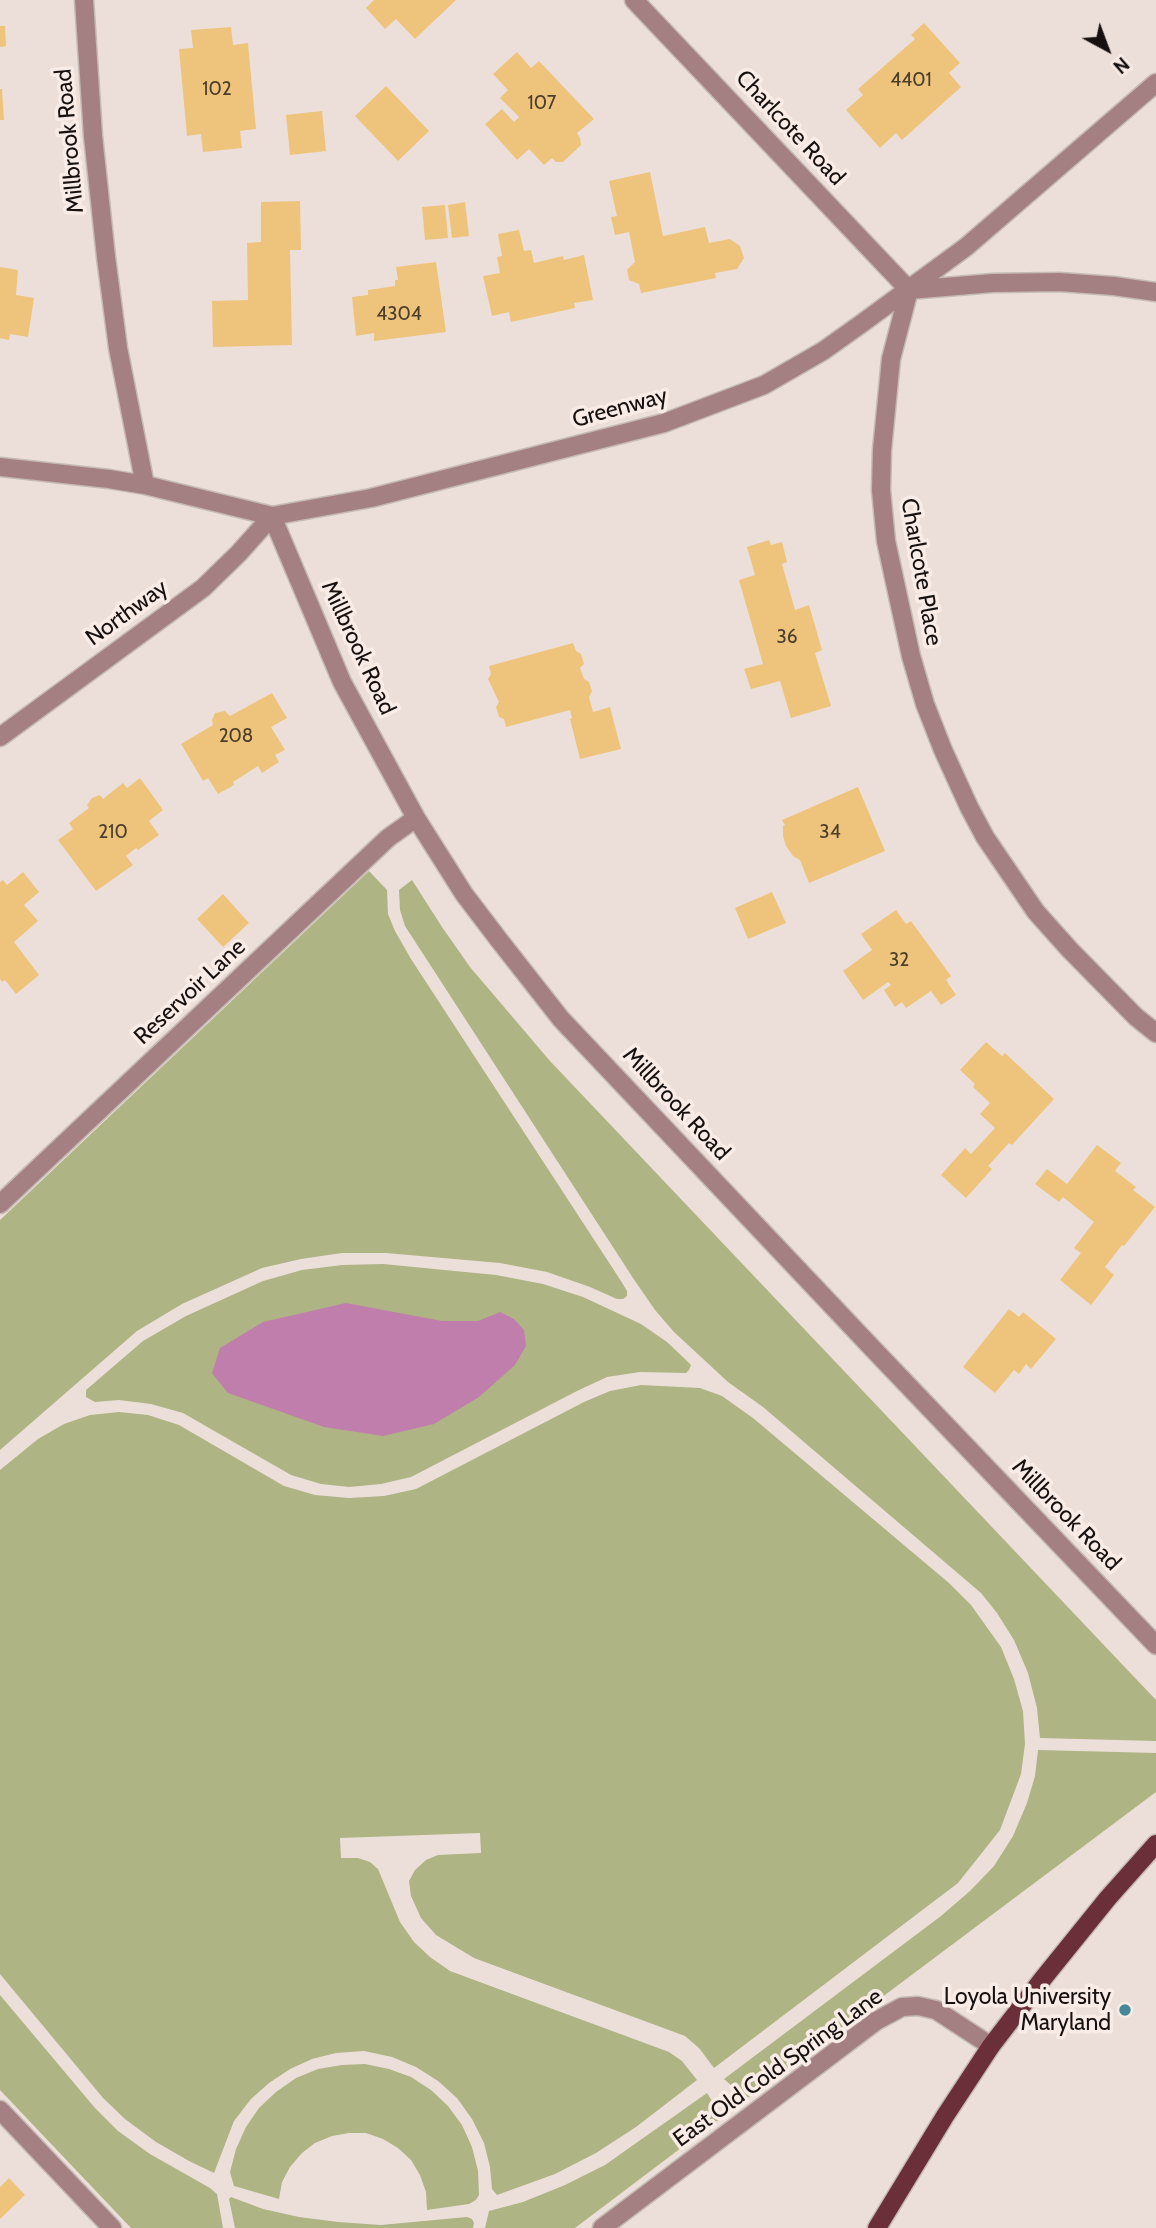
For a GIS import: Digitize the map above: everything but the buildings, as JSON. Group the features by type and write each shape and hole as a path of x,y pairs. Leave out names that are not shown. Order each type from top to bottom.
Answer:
{"main road":[{"path":"877,2228 991,2046 1091,1919 1156,1844"}],"street":[{"name":"Millbrook Road","path":"84,0 93,136 106,257 118,348 145,485"},
{"name":"Charlcote Road","path":"634,0 909,290"},
{"name":"Greenway","path":"0,467 145,485 272,516 371,498 664,423 764,385 823,351 967,247 1156,83"},
{"path":"909,290 993,283 1059,282 1156,292"},
{"name":"Charlcote Place","path":"909,290 891,359 881,490 888,554 925,704 969,807 1012,878 1036,912 1070,950 1136,1017 1156,1033"},
{"name":"Millbrook Road","path":"272,516 342,682 416,818 464,894 561,1019 1156,1645"},
{"name":"Northway","path":"0,737 203,588 272,516"},
{"name":"Reservoir Lane","path":"0,1204 388,838 416,818"},
{"name":"East Old Cold Spring Lane","path":"602,2228 876,2021 902,2007 918,2006 936,2010 991,2046"},
{"path":"0,2110 112,2228"}],"green space":[{"path":"369,871 387,890 388,914 411,959 621,1281 627,1296 617,1299 547,1272 500,1263 386,1253 342,1253 262,1268 182,1304 137,1331 0,1450 0,1220"},
{"path":"412,880 470,967 550,1061 1156,1700 1156,1741 1040,1738 1037,1708 1028,1673 1014,1640 981,1593 763,1407 728,1382 674,1332 633,1278 405,926 400,910 399,890"},
{"path":"383,1264 496,1275 543,1284 583,1297 641,1324 667,1342 691,1365 686,1373 640,1372 607,1377 411,1477 381,1484 349,1487 321,1484 291,1475 183,1413 151,1404 119,1400 95,1402 86,1397 86,1390 143,1341 186,1316 263,1281 302,1270"},
{"path":"641,1385 700,1388 722,1396 753,1418 949,1583 971,1605 1001,1647 1023,1711 1025,1744 1021,1774 1000,1830 958,1883 714,2068 699,2048 685,2036 474,1958 436,1935 421,1918 411,1896 409,1881 415,1870 426,1860 438,1855 481,1853 480,1833 340,1838 341,1858 358,1858 370,1862 378,1869 400,1922 414,1942 450,1971 669,2052 682,2061 697,2080 636,2127 596,2153 555,2174 497,2195 492,2189 484,2143 457,2098 438,2081 416,2067 392,2057 364,2051 336,2053 312,2059 269,2083 251,2099 234,2121 214,2173 156,2142 125,2119 103,2098 0,1974 0,1470 38,1439 64,1424 90,1415 119,1412 148,1415 179,1425 284,1486 315,1495 349,1498 384,1496 416,1489 584,1402 610,1391"},
{"path":"1038,1750 1156,1753 1156,1792 746,2099 724,2079 941,1916 994,1866 1013,1836 1027,1803 1035,1776"},
{"path":"0,1995 95,2108 118,2131 150,2154 217,2194 223,2228 131,2228 0,2090"},
{"path":"365,2064 411,2077 431,2090 448,2106 462,2125 472,2147 478,2171 479,2195 476,2200 469,2204 427,2210 426,2192 411,2160 383,2139 366,2133 332,2136 315,2143 290,2167 282,2182 279,2199 234,2186 230,2172 236,2149 259,2108 276,2092 296,2078 318,2069"},
{"path":"707,2093 722,2117 575,2228 485,2228 489,2211 523,2202 605,2165"},
{"path":"231,2197 263,2209 338,2222 381,2225 467,2217 474,2223 473,2228 235,2228 229,2199"}],"shaded area":[{"path":"346,1303 442,1321 478,1321 500,1312 514,1319 524,1330 526,1346 515,1365 479,1397 434,1424 383,1436 324,1427 228,1393 212,1373 220,1348 263,1322"}],"place":[{"name":"Loyola University Maryland","path":"1125,2010"}]}
